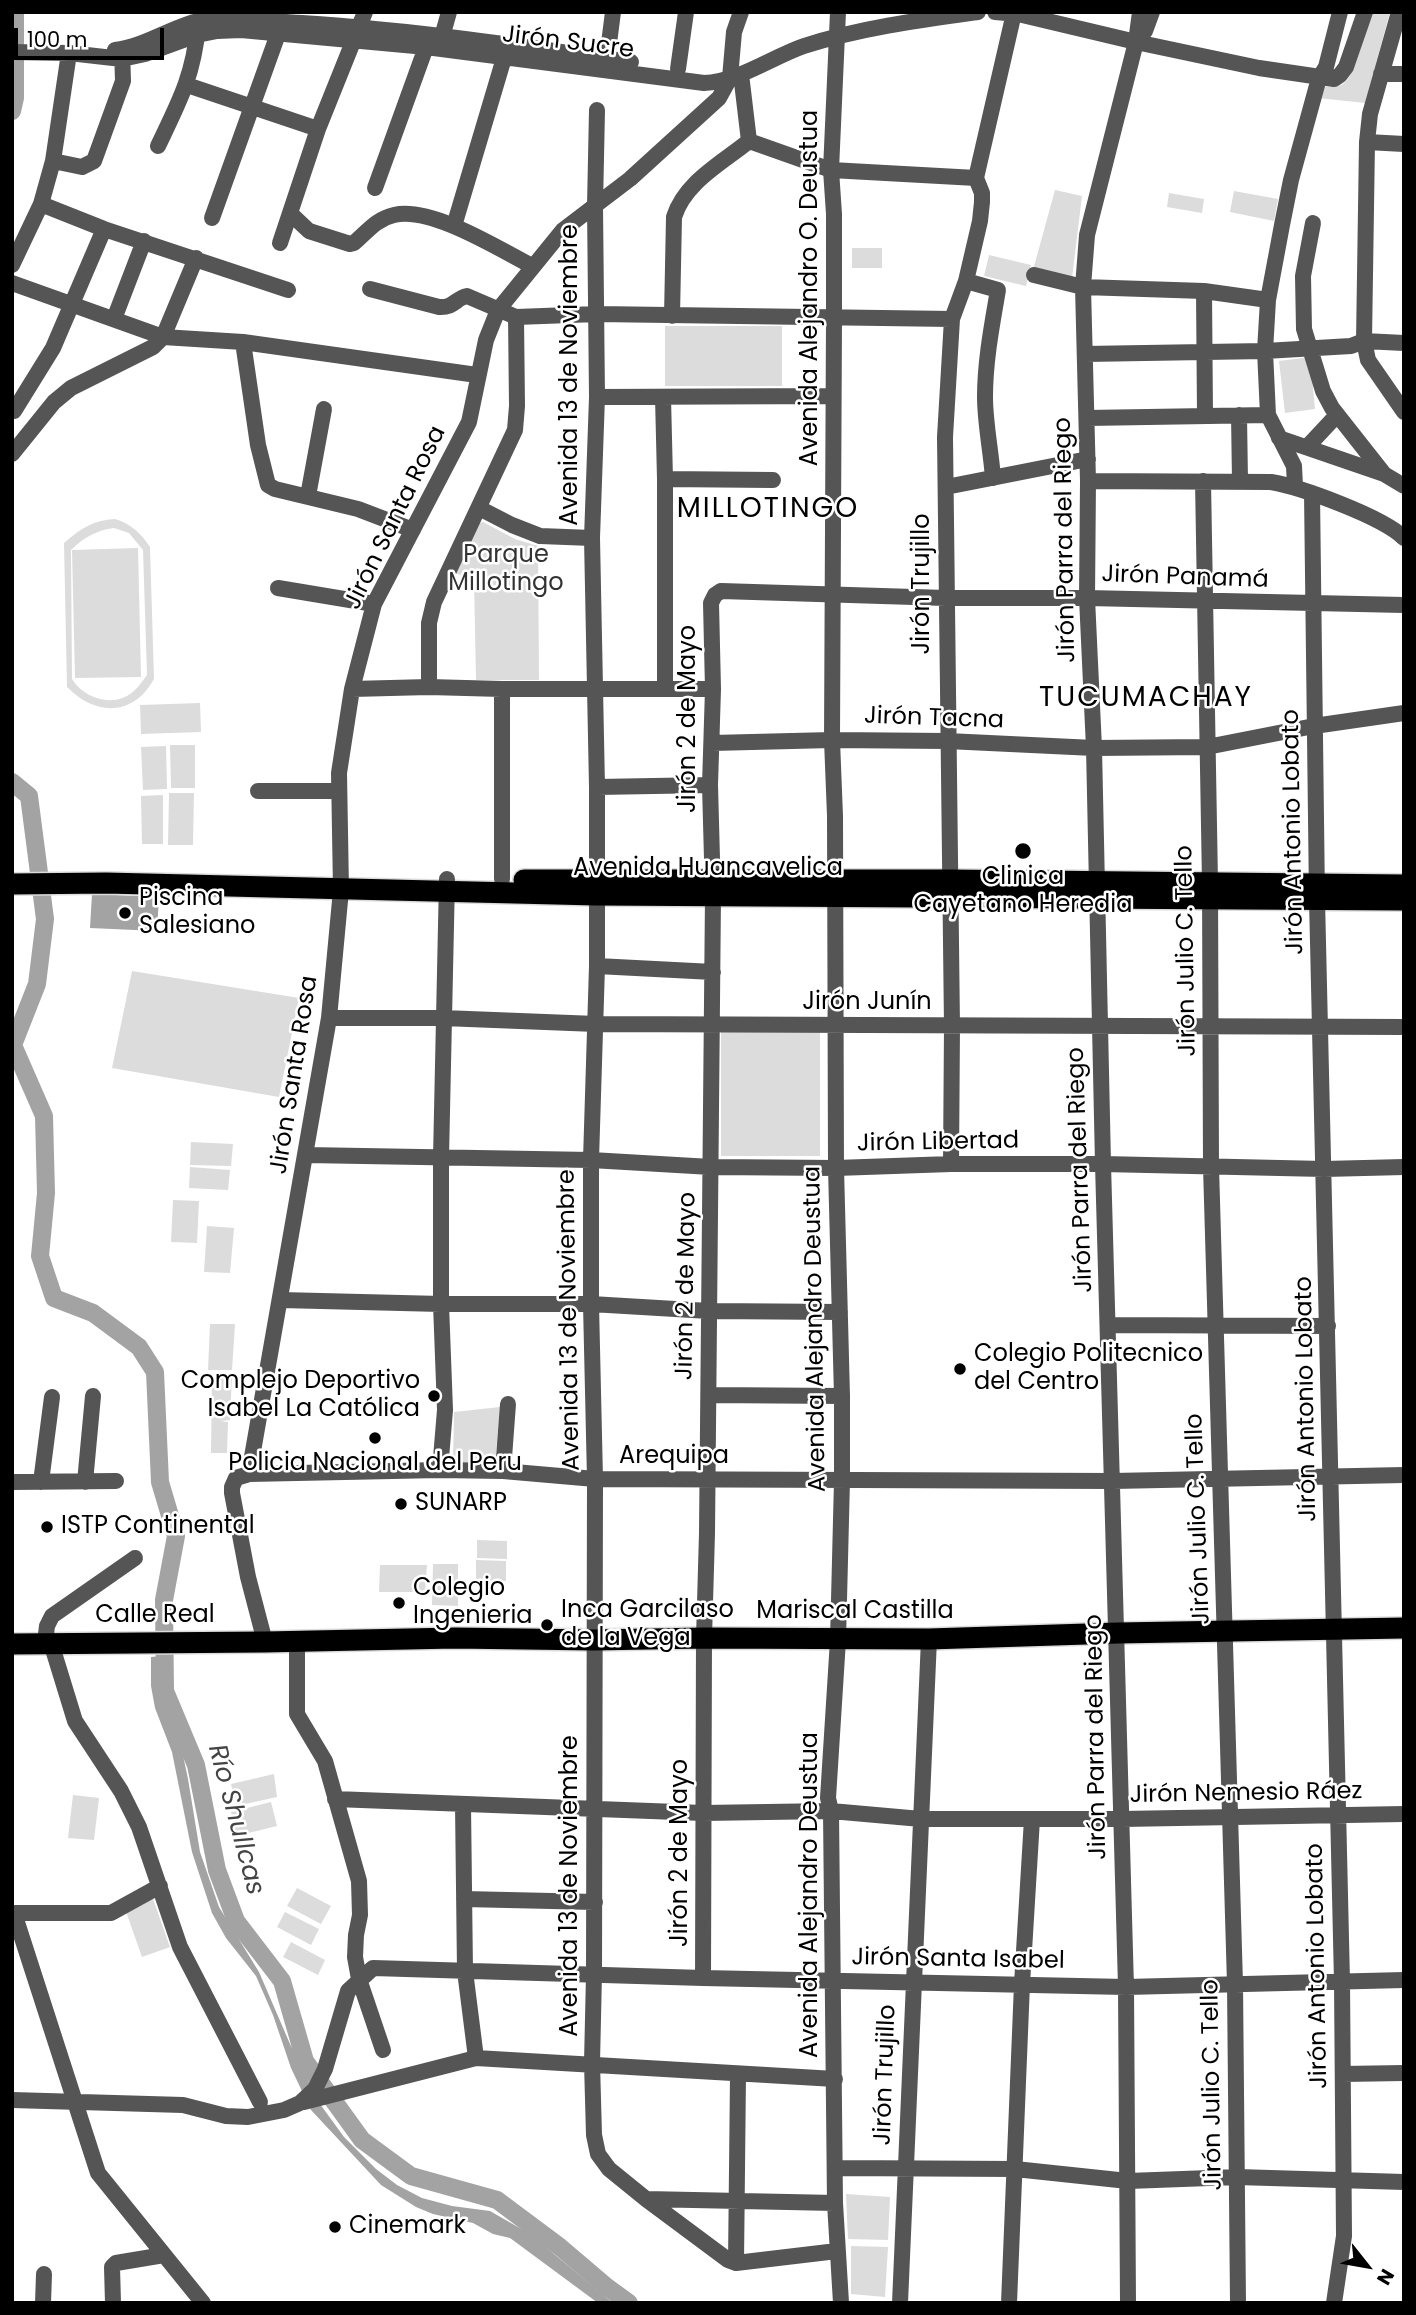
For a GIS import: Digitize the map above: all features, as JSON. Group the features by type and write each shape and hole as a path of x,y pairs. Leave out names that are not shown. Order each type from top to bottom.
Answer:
{"highway":[{"name":"Avenida Huancavelica","path":"12,872 341,884 596,888 1317,892 1404,900"},
{"name":"Avenida Huancavelica","path":"12,884 107,877"},
{"name":"Avenida Huancavelica","path":"447,885 502,879 596,888"},
{"name":"Avenida Huancavelica","path":"1317,892 1404,885"},
{"name":"Mariscal Castilla","path":"265,1642 455,1638 929,1639 1404,1628"},
{"name":"Calle Real","path":"12,1644 265,1642"}],"street":[{"path":"442,37 450,12"},
{"path":"607,59 614,12"},
{"path":"678,69 686,12"},
{"path":"741,12 734,32 735,76 749,141"},
{"name":"Avenida Alejandro O. Deustua","path":"835,1025 832,740 834,214 831,170 838,12"},
{"name":"Jirón Sucre","path":"199,23 217,31 241,30 278,34 360,26 426,47 717,83 776,56 838,37 978,12"},
{"path":"995,12 1053,17 1136,42 1334,79 1340,75 1347,63 1365,12"},
{"name":"Jirón Parra del Riego","path":"1128,2303 1126,1987 1094,748 1087,598 1088,459 1083,287 1087,235 1136,42 1140,12"},
{"name":"Jirón Parra del Riego","path":"1136,42 1152,12"},
{"path":"1294,486 1294,466 1268,415 1265,351 1268,300 1291,180 1340,12"},
{"path":"1399,12 1370,114 1367,142 1364,341 1368,360 1404,412"},
{"name":"Jirón Trujillo","path":"951,1164 952,1026 945,437 952,319 966,281 980,221 982,193 976,178 1014,13"},
{"name":"Jirón Sucre","path":"12,52 145,54 199,23 212,19 239,18 360,26 735,76"},
{"path":"158,146 187,85 199,23"},
{"path":"280,243 318,129 360,26"},
{"path":"212,218 278,34"},
{"path":"375,188 426,47"},
{"path":"12,265 41,204 53,161 62,53"},
{"path":"53,161 82,167 94,161 123,81 122,54"},
{"path":"454,226 504,58"},
{"path":"1381,74 1404,74"},
{"name":"Jirón Santa Rosa","path":"265,1642 248,1577 232,1487 243,1476 281,1300 329,1018 341,884 339,773 352,689 374,604 468,422 486,340 498,310 563,229 630,179 719,98 735,76"},
{"path":"187,85 318,129"},
{"name":"Avenida 13 de Noviembre","path":"597,110 597,397 592,538 597,966 591,1160 595,1479 595,1902 592,2063 594,2135 598,2154 609,2169 681,2226 736,2263"},
{"path":"749,141 831,170 976,178"},
{"path":"672,316 674,217 678,206 689,188 749,141"},
{"path":"1367,142 1404,144"},
{"path":"41,204 104,229 288,290"},
{"path":"291,214 309,232 350,244 372,224 393,215 413,215 454,226 532,266"},
{"path":"1313,223 1303,276 1304,329 1323,391 1337,415 1384,474"},
{"path":"14,411 53,348 104,229"},
{"path":"114,319 145,241"},
{"path":"12,454 61,395 149,350 163,337 196,258"},
{"path":"1034,275 1083,287 1204,291 1268,300"},
{"path":"966,281 998,290 985,400 993,478"},
{"path":"12,283 163,337 243,342 477,375"},
{"path":"370,289 439,307 449,306 467,296 516,317 597,314 952,319"},
{"path":"1204,291 1205,416"},
{"path":"429,687 430,615 515,430 516,317"},
{"path":"1085,354 1311,349 1351,346 1364,341 1404,343"},
{"path":"243,342 266,481 275,489 358,509 413,530"},
{"path":"597,397 833,396"},
{"path":"663,397 665,688"},
{"path":"308,496 324,409"},
{"path":"1239,415 1240,481"},
{"path":"1087,418 1268,415"},
{"path":"1308,446 1337,415"},
{"path":"1279,438 1384,474 1404,486"},
{"path":"946,487 1088,459"},
{"path":"665,478 773,480"},
{"path":"1088,481 1240,481 1294,486 1384,523 1404,538"},
{"name":"Jirón Julio C. Tello","path":"1203,481 1210,891 1211,1167 1235,1984 1238,2303"},
{"name":"Jirón Antonio Lobato","path":"1312,494 1317,892 1342,1981 1344,2236 1334,2303"},
{"path":"479,508 540,536 592,538"},
{"path":"278,588 374,604"},
{"name":"Jirón Panamá","path":"715,595 721,592 1404,605"},
{"name":"Jirón 2 de Mayo","path":"703,1978 704,1638 713,972 711,603 715,595"},
{"path":"352,689 713,689"},
{"path":"502,689 502,879"},
{"name":"Jirón Tacna","path":"712,743 832,740 947,741 1094,748 1208,747 1314,726 1404,713"},
{"path":"597,787 710,785"},
{"path":"258,791 340,791"},
{"path":"440,1470 445,1410 441,1304 441,1158 447,885"},
{"path":"597,966 713,972"},
{"name":"Jirón Junín","path":"329,1018 712,1025 1404,1027"},
{"name":"Avenida Alejandro Deustua","path":"835,1025 842,1480 838,1640 828,1798 831,1811 834,1980 835,2203 841,2303"},
{"name":"Jirón Libertad","path":"306,1155 591,1160 711,1167 836,1168 951,1164 1324,1169 1404,1167"},
{"path":"281,1300 591,1304 709,1311 840,1312"},
{"path":"1108,1325 1328,1326"},
{"path":"709,1395 842,1396"},
{"path":"41,1482 52,1396"},
{"path":"85,1482 93,1396"},
{"path":"503,1471 509,1404"},
{"name":"Arequipa","path":"243,1476 440,1470 503,1471 595,1479 1113,1481 1404,1475"},
{"path":"12,1482 116,1481"},
{"name":"Calle Real","path":"52,1643 47,1626 52,1616 135,1558"},
{"name":"Jirón Trujillo","path":"900,2303 929,1639"},
{"path":"297,1641 297,1714 325,1761 359,1881 360,1915 355,1957 359,1979 383,2050"},
{"path":"52,1643 75,1721 121,1791 139,1827 180,1947 260,2102"},
{"name":"Jirón Nemesio Ráez","path":"335,1799 703,1813 831,1811 921,1819 1404,1814"},
{"path":"463,1805 465,1971 476,2058"},
{"path":"1009,2303 1022,1984 1032,1819"},
{"path":"160,1886 111,1913 13,1913 98,2173 203,2303"},
{"path":"464,1899 595,1902"},
{"name":"Jirón Santa Isabel","path":"359,1979 373,1968 1126,1987 1404,1980"},
{"path":"300,2103 315,2089 322,2077 348,1991 359,1979"},
{"path":"12,2100 183,2105 226,2116 248,2117 284,2110 300,2103 476,2058 835,2079"},
{"path":"1343,2074 1404,2073"},
{"path":"738,2075 736,2263 837,2251"},
{"path":"836,2168 1015,2169 1128,2181 1237,2176 1404,2182"},
{"path":"646,2199 835,2203"},
{"path":"681,2226 680,2213 688,2200"},
{"path":"113,2303 113,2267 116,2263 164,2255"},
{"path":"43,2303 44,2274"}],"green space":[{"path":"1373,12 1390,12 1365,103 1318,98 1321,86 1343,84 1353,71"},
{"path":"1055,190 1082,196 1072,278 1033,270"},
{"path":"1234,191 1278,199 1274,221 1230,212"},
{"path":"1169,193 1204,199 1202,213 1167,207"},
{"path":"852,248 882,248 882,268 852,268"},
{"path":"989,255 1031,265 1026,286 984,276"},
{"path":"665,326 782,326 782,386 665,386"},
{"path":"1310,357 1315,409 1285,413 1279,361"},
{"path":"115,519 131,527 150,547 154,679 135,700 125,706 113,708 89,703 67,687 64,543 87,526","holes":["114,528 129,533 143,550 147,675 127,696 104,700 89,695 72,679 71,550 85,538 102,531"]},
{"name":"Parque Millotingo","path":"483,522 515,539 538,546 539,680 476,680 474,579 451,572"},
{"path":"138,548 141,677 75,678 72,550"},
{"path":"200,703 201,732 141,734 140,705"},
{"path":"170,745 195,745 195,788 171,788"},
{"path":"166,746 167,789 143,790 141,747"},
{"path":"169,793 194,793 193,845 168,845"},
{"path":"163,795 163,844 142,844 141,796"},
{"path":"132,971 299,998 279,1097 112,1068"},
{"path":"820,1030 820,1156 721,1156 721,1031"},
{"path":"191,1142 233,1144 231,1166 190,1165"},
{"path":"190,1167 230,1170 228,1190 189,1188"},
{"path":"173,1200 199,1201 197,1243 171,1242"},
{"path":"207,1226 234,1228 230,1273 204,1272"},
{"path":"210,1324 235,1324 232,1370 208,1370"},
{"path":"212,1375 232,1375 230,1420 220,1421 228,1422 227,1453 211,1453"},
{"path":"500,1407 495,1463 453,1465 454,1412"},
{"path":"477,1540 507,1541 507,1559 477,1558"},
{"path":"476,1560 506,1561 506,1581 476,1580"},
{"path":"433,1564 458,1564 458,1606 432,1605"},
{"path":"380,1565 427,1565 425,1592 379,1592"},
{"path":"274,1774 277,1797 236,1806 231,1784"},
{"path":"73,1795 99,1798 94,1840 68,1838"},
{"path":"271,1802 277,1826 236,1836 231,1812"},
{"path":"297,1888 331,1906 321,1924 287,1906"},
{"path":"152,1896 170,1947 142,1957 124,1906"},
{"path":"285,1912 319,1929 311,1945 277,1927"},
{"path":"291,1942 325,1960 318,1975 283,1957"},
{"path":"846,2194 890,2197 888,2240 848,2239"},
{"path":"851,2246 888,2247 885,2297 851,2294"}],"shaded area":[{"name":"Piscina Salesiano","path":"92,894 159,897 157,931 90,928"},
{"path":"162,1656 188,1779 200,1852 219,1907 259,1972 320,2104 344,2137 376,2169 397,2185 422,2198 452,2206 490,2211 530,2234 613,2303 598,2303 510,2238 493,2234 473,2223 433,2214 416,2207 381,2185 311,2110 291,2068 256,1976 226,1938 212,1913 192,1852 172,1752 155,1708 151,1686 151,1657"}],"waterway":[{"name":"Río Shullcas","path":"12,111 15,98 15,12"},
{"name":"Río Shullcas","path":"12,782 29,796 45,919 37,984 13,1045 44,1116 46,1193 40,1256 54,1298 93,1313 139,1347 155,1372 160,1482 176,1536 164,1600 165,1691 196,1765 217,1870 236,1921 282,1981 305,2061 362,2140 411,2176 497,2200 629,2303"}],"place":[{"name":"Clinica Cayetano Heredia","path":"1023,851"},
{"name":"Piscina Salesiano","path":"125,913"},
{"name":"Colegio Politecnico del Centro","path":"960,1369"},
{"name":"Complejo Deportivo Isabel La Católica","path":"434,1396"},
{"name":"Policia Nacional del Peru","path":"375,1438"},
{"name":"SUNARP","path":"401,1504"},
{"name":"ISTP Continental","path":"47,1527"},
{"name":"Colegio Ingenieria","path":"399,1603"},
{"name":"Inca Garcilaso de la Vega","path":"547,1625"},
{"name":"Cinemark","path":"335,2227"}],"district":[{"name":"MILLOTINGO","path":"768,510"},
{"name":"TUCUMACHAY","path":"1146,699"}]}
